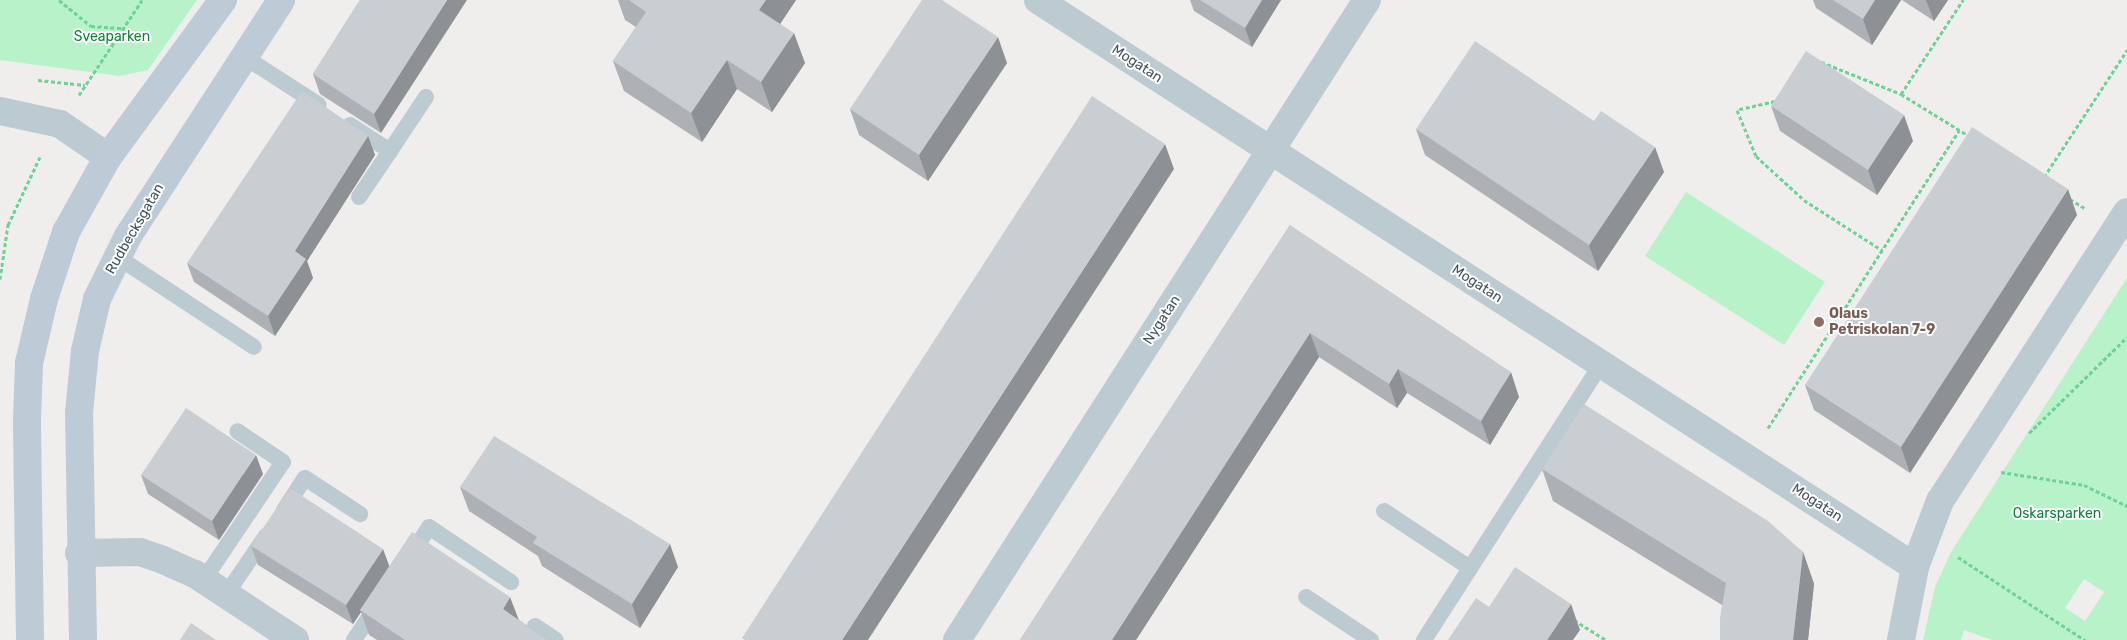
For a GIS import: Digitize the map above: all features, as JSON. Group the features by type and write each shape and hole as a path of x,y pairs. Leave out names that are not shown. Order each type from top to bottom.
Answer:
{"main road":[{"path":"30,640 29,363 66,232 108,157 223,0"},
{"name":"Rudbecksgatan","path":"83,640 79,553 79,413 85,351 97,299 116,256 243,56 281,0"}],"street":[{"name":"Mogatan","path":"1038,0 1915,567"},
{"name":"Nygatan","path":"957,640 1367,0"},
{"path":"0,111 60,124 108,157"},
{"path":"1901,640 1915,567 1940,501 2122,220"},
{"path":"79,553 140,552 214,588 295,640"}],"lane":[{"path":"243,56 390,151"},
{"path":"359,197 426,97"},
{"path":"116,256 254,347"},
{"path":"1424,640 1601,364"},
{"path":"214,588 283,462 237,431"},
{"path":"214,588 306,478 360,514"},
{"path":"1384,511 1470,568"},
{"path":"397,575 430,527 511,582"},
{"path":"354,640 386,592"},
{"path":"1306,596 1371,640"},
{"path":"535,626 556,640"}],"path":[{"path":"59,0 91,26 123,28"},
{"path":"132,16 142,0"},
{"path":"1901,94 1963,0"},
{"path":"2041,181 2127,50"},
{"path":"1805,62 1811,54 1901,94 1976,140"},
{"path":"1783,93 1778,100 1737,110 1756,156 1804,200 1882,250"},
{"path":"1748,459 1959,130"},
{"path":"2033,176 2050,186"},
{"path":"0,279 8,225 26,179"},
{"path":"2066,196 2122,220"},
{"path":"2025,438 2127,337"},
{"path":"1991,471 2084,485 2127,506"},
{"path":"1915,567 1944,549 2085,640"},
{"path":"1566,614 1606,640"}],"green space":[{"name":"Sveaparken","path":"0,0 197,0 148,70 120,76 0,60"},
{"path":"1686,192 1825,282 1784,345 1645,256"},
{"name":"Oskarsparken","path":"2127,278 2127,640 1992,640 1964,630 1961,640 1923,640 1935,587 1951,552","holes":["2084,579 2104,592 2085,621 2065,608"]}],"building":[{"path":"360,0 447,0 374,114 313,74"},
{"path":"629,0 766,0 759,10 794,33 761,82 727,60 691,113 613,61 646,12"},
{"path":"922,0 942,0 998,37 919,155 850,109"},
{"path":"1200,0 1262,0 1245,28"},
{"path":"1833,0 1875,0 1863,19"},
{"path":"1475,41 1594,121 1601,111 1655,147 1589,245 1416,129"},
{"path":"1806,51 1904,115 1868,170 1771,106"},
{"path":"302,91 368,136 295,251 306,259 268,316 187,263"},
{"path":"1092,96 1165,144 842,640 745,640 742,638"},
{"path":"1972,127 2068,189 1901,447 1805,385"},
{"path":"1290,225 1511,372 1481,421 1398,369 1389,384 1310,333 1112,640 1020,640"},
{"path":"1584,404 1768,521 1803,552 1793,640 1720,640 1720,618 1726,583 1542,469"},
{"path":"186,408 256,455 212,521 141,475"},
{"path":"494,436 670,544 632,604 533,543 537,537 460,487"},
{"path":"290,488 383,549 346,605 251,546"},
{"path":"412,532 510,597 503,609 548,640 405,640 360,610"},
{"path":"1515,567 1571,604 1547,640 1448,640 1476,598 1489,607"},
{"path":"191,623 216,640 180,640"}],"place":[{"name":"Olaus Petriskolan 7-9","path":"1819,322"}]}
